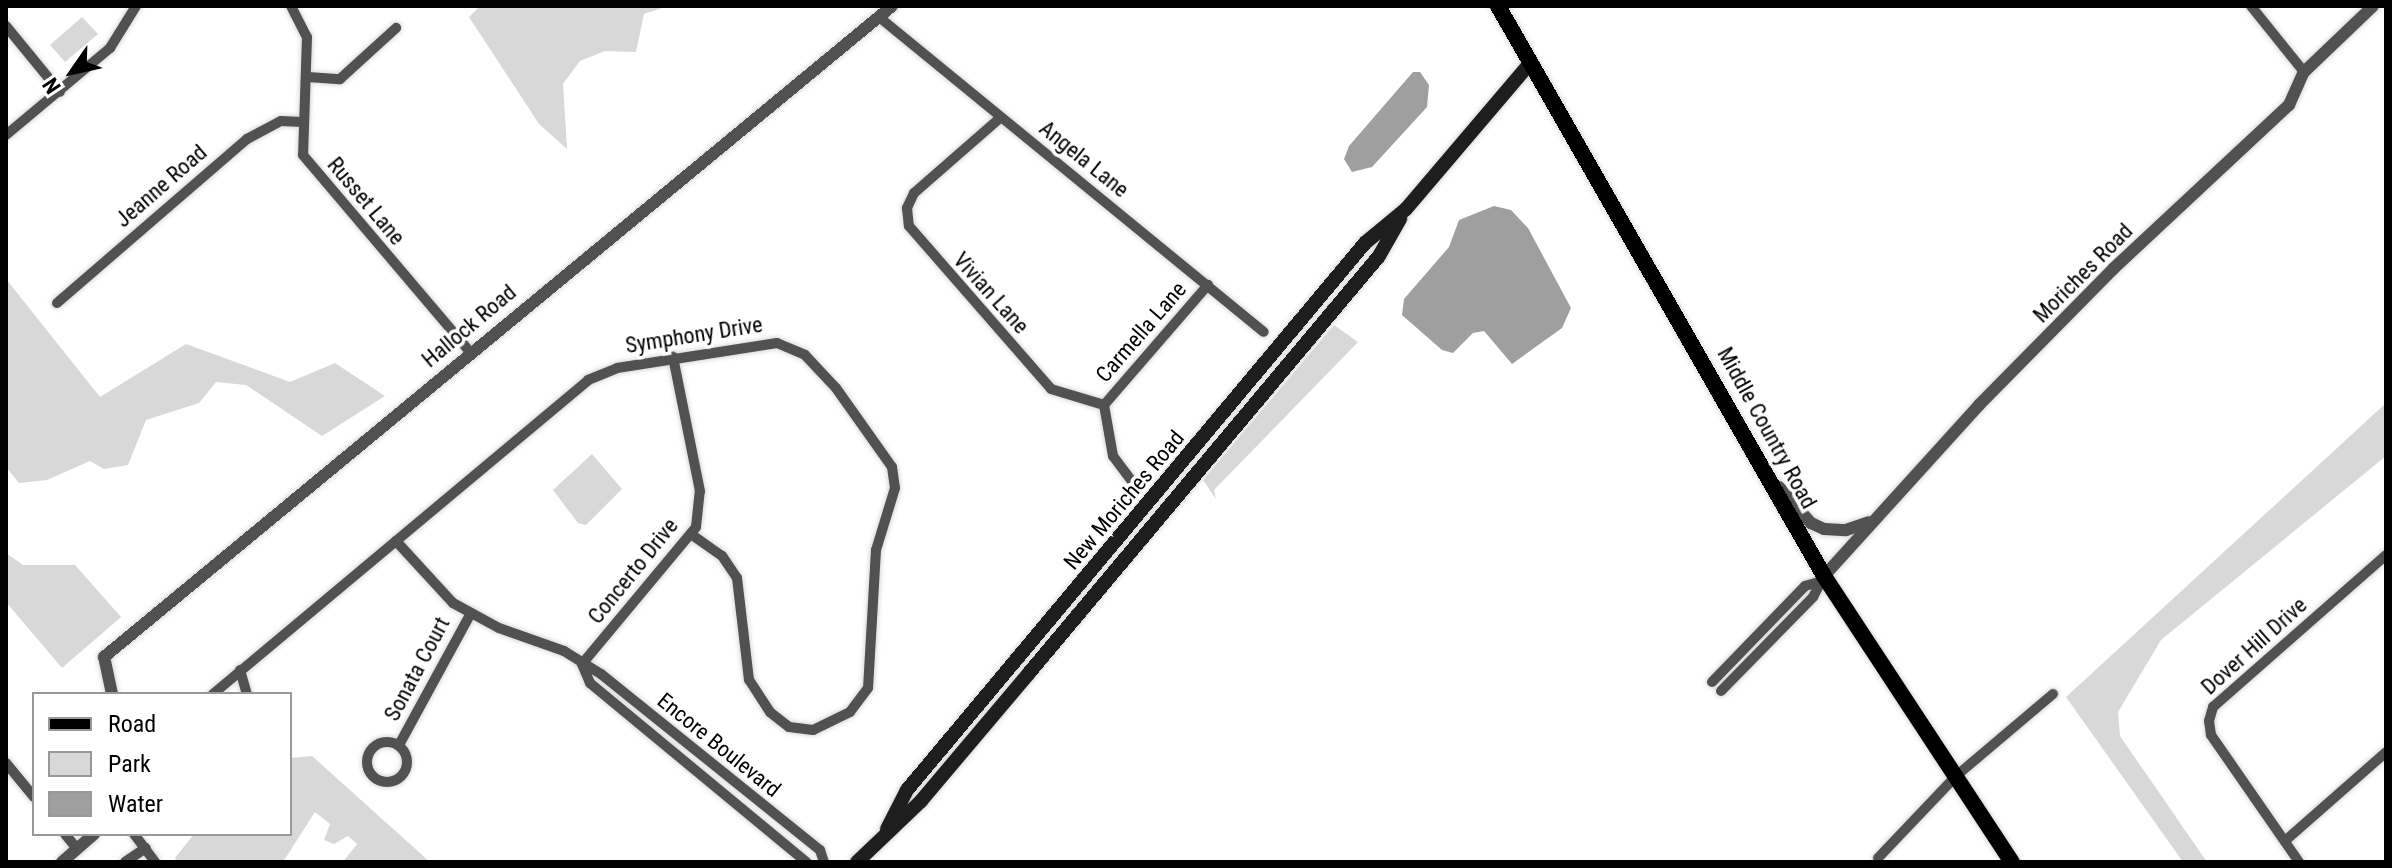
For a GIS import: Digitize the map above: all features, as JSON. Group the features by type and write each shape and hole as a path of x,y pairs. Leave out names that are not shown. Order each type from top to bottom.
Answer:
{"main road":[{"name":"Middle Country Road","path":"1498,6 1773,481 1821,579 2012,862"},
{"name":"New Moriches Road","path":"857,862 887,829 921,801 1379,256 1406,209 1531,62"}],"street":[{"path":"6,135 110,48 136,6"},
{"name":"Russet Lane","path":"291,6 307,37 303,155 313,172 470,352"},
{"name":"Hallock Road","path":"112,692 104,657 892,6"},
{"path":"2251,6 2304,72"},
{"name":"Moriches Road","path":"1821,579 1875,518 2113,269 2289,105 2304,72 2373,6"},
{"name":"Angela Lane","path":"879,17 1264,332"},
{"path":"6,26 60,92"},
{"path":"308,77 340,79 396,28"},
{"name":"Vivian Lane","path":"1000,118 914,193 907,208 909,226 1051,389 1104,405"},
{"name":"Jeanne Road","path":"57,303 247,139 281,121 302,122"},
{"name":"Carmella Lane","path":"1104,405 1208,285"},
{"name":"Symphony Drive","path":"215,692 588,380 617,368 673,357 777,343 805,355 876,438 892,467 895,488 876,550 868,688 850,712 813,730 789,727 770,712 749,680 737,578 722,556 691,534"},
{"name":"Concerto Drive","path":"582,664 691,534 700,491 673,357"},
{"path":"1104,405 1113,456 1133,483"},
{"path":"1773,481 1811,523 1824,529 1859,528 1875,518"},
{"name":"Encore Boulevard","path":"396,541 453,603 564,651 820,850 824,862"},
{"name":"Dover Hill Drive","path":"2299,862 2211,735 2213,707 2386,555"},
{"path":"1712,682 1805,586 1821,579"},
{"path":"1721,691 1813,597 1821,579"},
{"name":"Sonata Court","path":"399,745 471,613"},
{"name":"Encore Boulevard","path":"582,664 590,683 806,862"},
{"path":"240,670 246,692"},
{"path":"1878,858 1956,776 2053,694"},
{"path":"380,743 399,745 407,763 402,775 390,781 375,778 367,765 370,752 380,743"},
{"path":"2286,840 2386,752"},
{"path":"6,763 32,795"},
{"path":"67,836 77,849"},
{"path":"62,862 92,836"},
{"path":"136,836 155,862"},
{"path":"125,862 146,848"}],"green space":[{"path":"480,6 668,6 644,14 636,52 605,51 580,61 563,84 567,149 539,124 469,17"},
{"path":"82,17 98,34 65,62 50,45"},
{"path":"6,279 100,397 186,344 290,382 335,363 385,396 322,436 246,385 216,382 199,403 146,420 128,465 104,469 90,461 47,480 19,483 6,467"},
{"path":"1334,325 1358,342 1214,490 1216,499 1203,480"},
{"path":"2386,403 2386,456 2161,640 2118,712 2120,736 2207,862 2183,862 2066,697"},
{"path":"592,454 622,489 586,525 578,523 553,490"},
{"path":"6,553 23,565 75,565 121,617 62,668 6,602"},
{"path":"312,756 430,862 343,862 357,844 348,836 334,844 324,840 330,824 315,812 283,862 177,862 175,858 192,836 292,836 292,758"}],"water":[{"path":"1413,72 1420,72 1429,85 1427,107 1372,167 1352,172 1344,159 1349,146"},
{"path":"1494,206 1511,210 1528,228 1571,308 1562,328 1512,364 1484,331 1473,333 1453,353 1442,350 1402,315 1404,299 1449,247 1459,220"}]}
